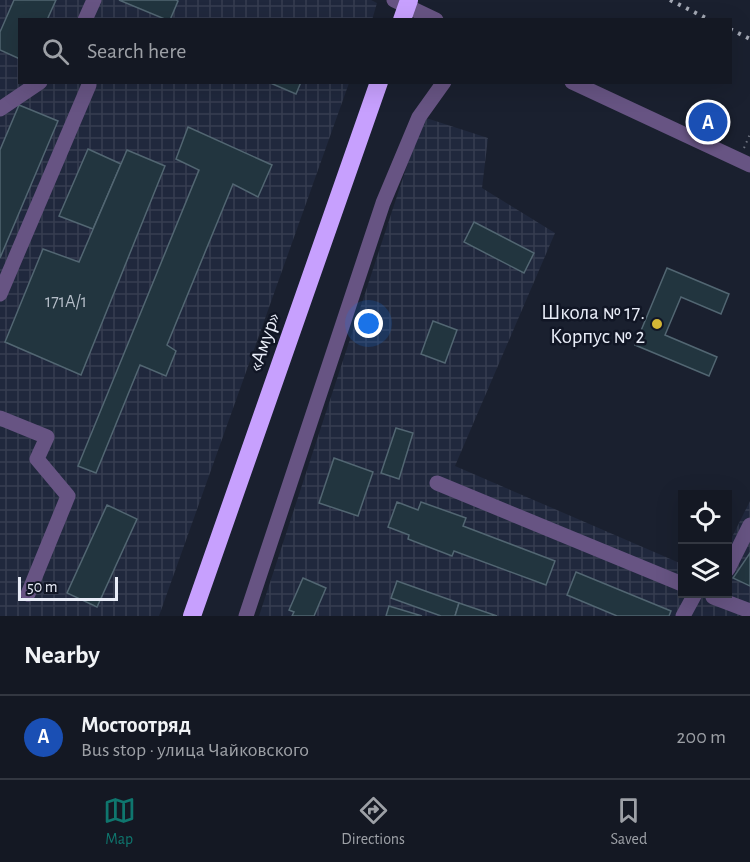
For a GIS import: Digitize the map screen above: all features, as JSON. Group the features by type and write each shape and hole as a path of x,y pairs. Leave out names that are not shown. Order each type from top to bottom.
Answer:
{"highway":[{"path":"403,18 409,0"},
{"name":"«Амур»","path":"192,616 378,84"}],"street":[{"path":"86,18 94,0"},
{"path":"394,0 432,18"},
{"path":"0,109 37,84"},
{"path":"0,294 89,84"},
{"path":"246,616 382,203 419,117 443,84"},
{"path":"576,84 750,165"},
{"path":"0,418 47,437 37,459 68,496 28,594"},
{"path":"436,483 678,582"},
{"path":"732,561 750,525"},
{"path":"683,616 693,598"},
{"path":"718,598 750,611"}],"shaded area":[{"path":"0,0 371,0 377,3 373,18 18,18 18,84 349,84 159,616 0,616"},
{"path":"423,117 488,138 482,188 555,233 455,466 678,562 678,598 732,598 732,537 750,501 750,616 259,616"}],"building":[{"path":"14,0 56,0 48,18 18,18 18,58 0,50 0,32"},
{"path":"119,0 178,1 171,18 162,18"},
{"path":"273,84 300,84 296,94"},
{"path":"19,105 58,121 0,258 0,150"},
{"path":"188,127 272,165 258,197 233,184 167,345 176,351 166,376 140,365 96,473 78,466 199,170 176,159"},
{"path":"88,149 121,164 93,229 59,216"},
{"path":"127,150 165,166 81,375 5,342 43,249 79,262"},
{"path":"474,222 534,253 524,273 464,242"},
{"name":"Школа № 17. Корпус № 2","path":"667,268 729,294 721,314 681,297 665,335 717,357 709,376 635,345"},
{"path":"433,321 457,330 445,363 421,354"},
{"path":"396,428 413,433 399,479 381,473"},
{"path":"334,458 373,472 358,516 319,503"},
{"path":"397,502 418,510 421,502 466,518 463,526 555,561 546,585 454,551 452,556 408,539 409,535 388,527"},
{"path":"107,505 137,519 97,607 67,593"},
{"path":"750,553 750,586 733,578"},
{"path":"576,572 671,611 669,616 617,616 567,595"},
{"path":"303,578 326,588 314,616 292,616 294,612 289,610"},
{"path":"397,581 459,603 455,616 441,616 391,598"},
{"path":"459,603 497,616 455,616"},
{"path":"389,606 422,616 386,616"}],"railway":[{"path":"670,0 706,18"},
{"path":"732,30 750,39"}],"place":[{"name":"Мостоотряд","path":"708,122"},
{"name":"Школа № 17. Корпус № 2","path":"657,324"}]}
